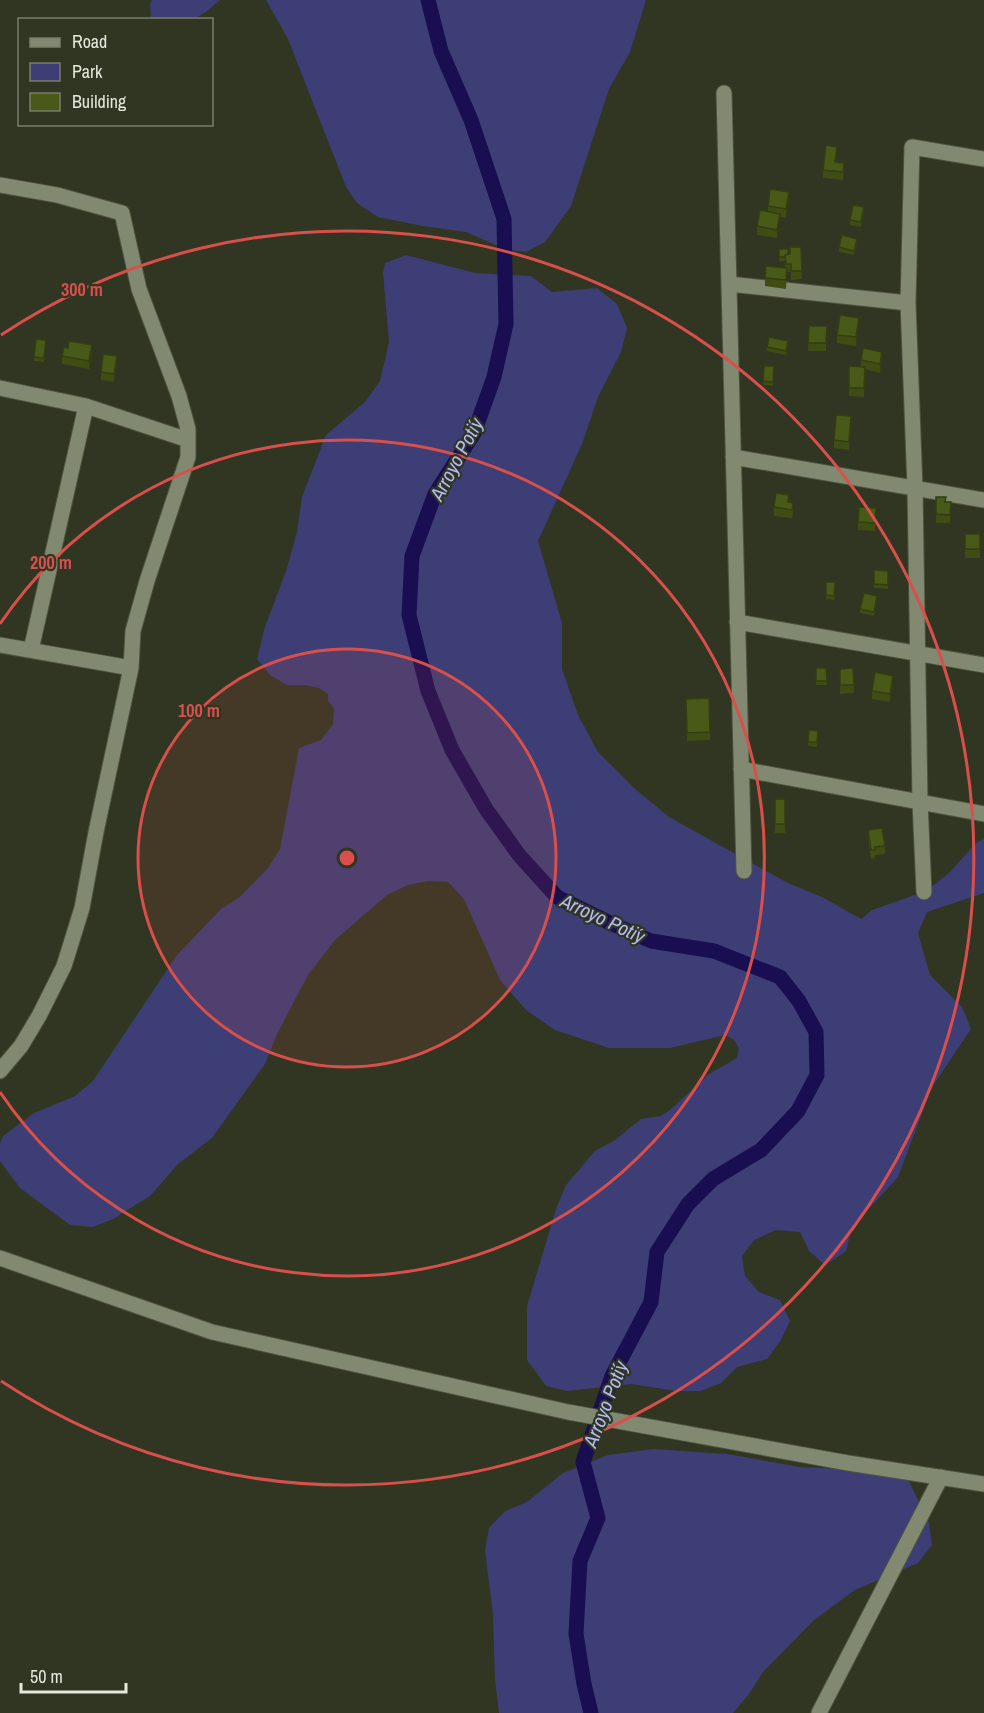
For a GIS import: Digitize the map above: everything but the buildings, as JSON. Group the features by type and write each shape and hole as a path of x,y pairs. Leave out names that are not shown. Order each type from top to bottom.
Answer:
{"street":[{"path":"724,93 744,871"},
{"path":"924,892 920,802 915,488 908,303 912,147 984,159"},
{"path":"0,185 57,195 122,213 139,289 179,396 188,429 188,457 133,631 131,668 82,908 64,966 39,1016 21,1046 0,1071"},
{"path":"729,284 908,303"},
{"path":"0,388 86,406 188,440"},
{"path":"31,650 86,406"},
{"path":"733,457 984,500"},
{"path":"737,622 984,665"},
{"path":"0,645 131,668"},
{"path":"741,769 984,814"},
{"path":"0,1258 212,1332 617,1422 848,1463 984,1484"},
{"path":"819,1713 941,1478"}],"green space":[{"path":"152,0 220,0 196,18 151,18"},
{"path":"266,0 646,0 630,52 609,89 571,206 545,242 526,252 505,249 466,232 378,217 357,203 346,187 288,39"},
{"path":"406,255 475,273 531,276 552,292 597,288 617,304 627,328 621,352 598,397 582,444 538,541 562,623 562,669 578,715 598,752 634,788 669,817 786,882 824,898 861,919 872,910 912,896 934,885 950,872 976,843 984,839 984,893 927,912 918,933 930,975 962,1007 971,1029 932,1087 898,1177 852,1227 846,1251 825,1265 809,1251 800,1232 776,1230 754,1240 742,1256 745,1276 759,1292 780,1300 790,1321 781,1340 767,1359 737,1367 721,1383 701,1391 676,1391 631,1384 567,1391 546,1386 527,1360 527,1306 557,1206 566,1185 595,1151 615,1140 641,1119 661,1116 670,1110 709,1074 737,1058 739,1048 734,1040 725,1035 670,1048 609,1048 555,1030 526,1010 500,980 464,899 448,882 428,881 408,885 387,895 335,940 308,975 277,1034 265,1064 212,1138 178,1164 150,1196 113,1219 93,1227 70,1225 20,1188 0,1161 0,1143 3,1136 34,1113 75,1096 93,1081 177,955 221,909 240,897 268,868 280,849 299,748 321,740 333,724 334,708 328,701 328,694 319,688 287,685 270,675 257,659 264,630 287,568 297,532 302,497 326,435 365,402 380,381 389,342 383,273 385,263"},
{"path":"653,1449 727,1454 800,1467 889,1471 909,1481 929,1523 932,1545 918,1563 855,1590 814,1620 763,1672 733,1713 499,1713 495,1680 493,1614 485,1550 489,1528 505,1511 527,1502 563,1473 608,1455"}],"waterway":[{"name":"Arroyo Poti´y","path":"428,0 441,51 471,120 504,219 506,324 494,377 474,433 435,494 412,556 409,615 428,691 452,750 486,809 519,855 557,897 651,941 714,951 780,977 799,1001 816,1032 817,1075 798,1111 761,1150 713,1179 688,1204 657,1252 651,1302 612,1376 583,1462 598,1518 580,1561 576,1634 591,1713"}]}
